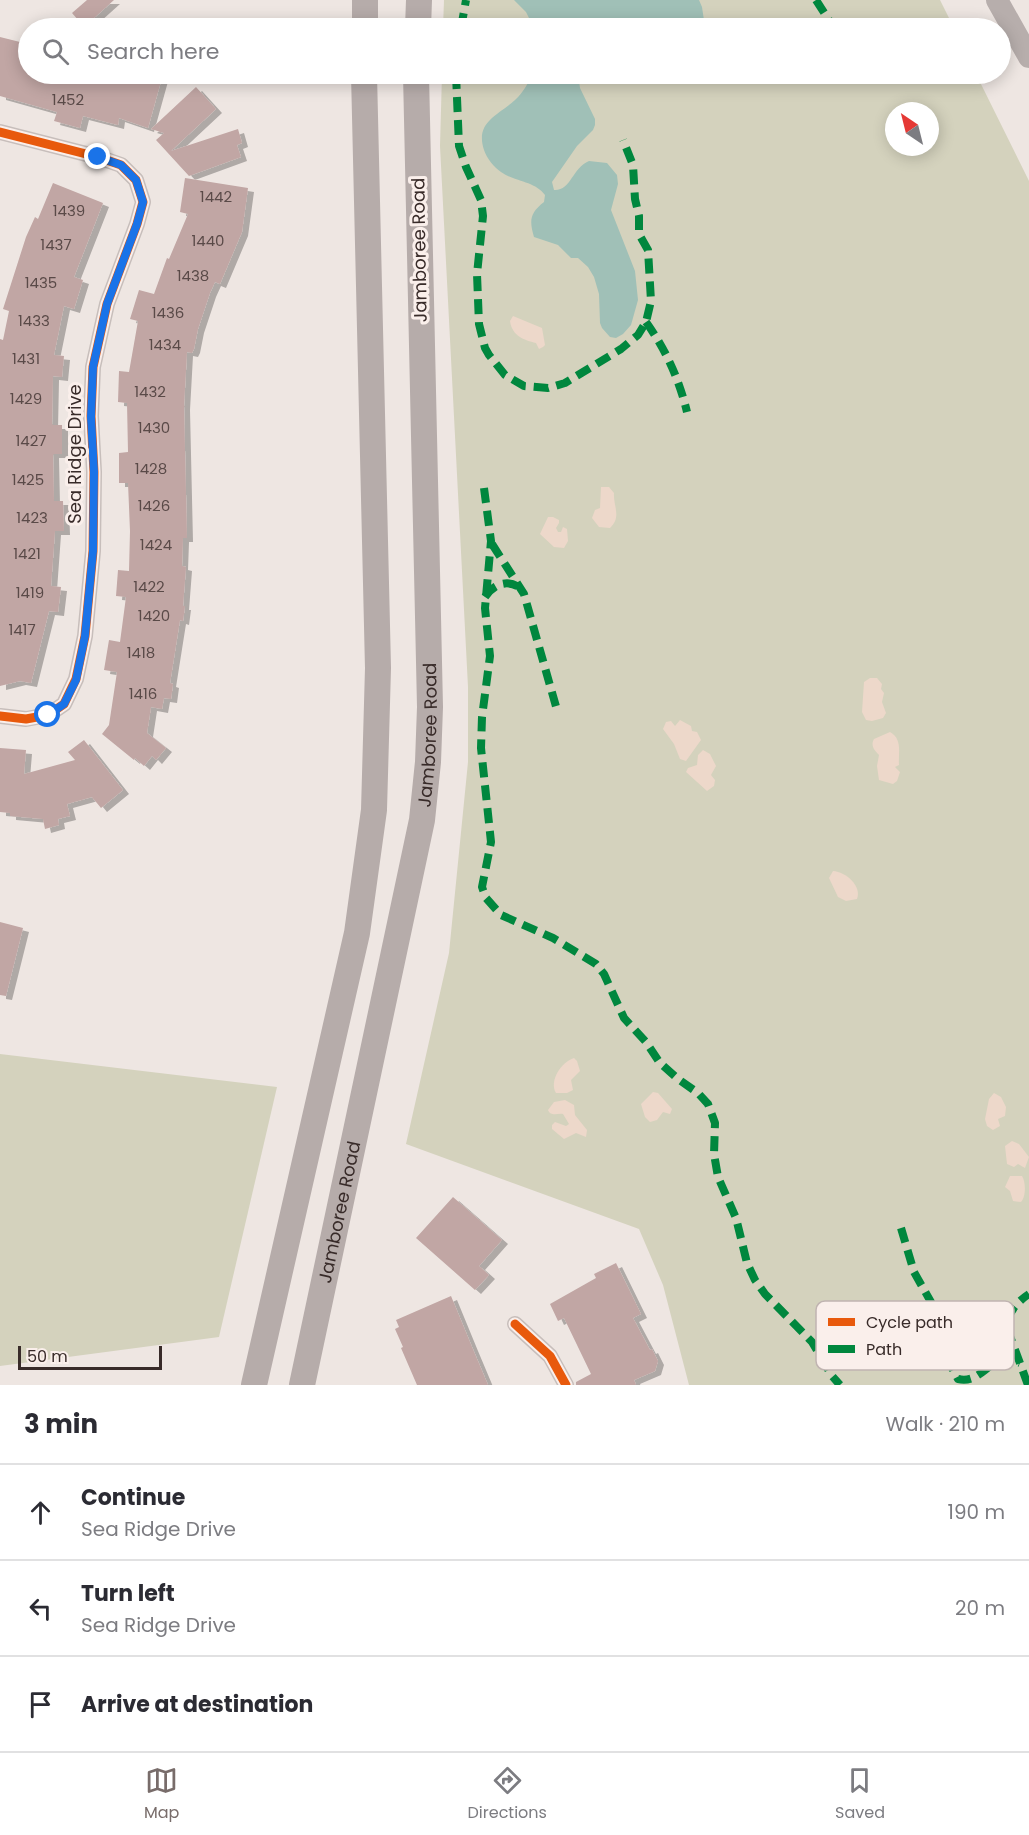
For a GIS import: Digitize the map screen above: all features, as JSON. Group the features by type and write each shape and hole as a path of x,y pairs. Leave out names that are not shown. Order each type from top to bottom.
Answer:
{"main road":[{"path":"365,0 365,18"},
{"path":"419,18 420,0"},
{"path":"997,0 1007,18"},
{"path":"1011,25 1029,57"},
{"path":"254,1385 357,933 374,810 378,656 364,84"},
{"name":"Jamboree Road","path":"302,1385 422,820 428,762 430,707 416,84"}],"street":[{"name":"Sea Ridge Drive","path":"0,132 121,165 136,180 143,202 107,304 93,367 91,417 94,472 93,551 85,636 76,680 64,704 48,715 26,719 0,716"},
{"path":"516,1324 550,1356 566,1385"}],"shaded area":[{"path":"444,0 940,0 949,18 443,18"},
{"path":"442,84 981,84 1029,181 1029,1385 689,1385 663,1285 639,1229 406,1144 449,953 468,762 468,687 440,146"},
{"path":"0,1054 277,1087 219,1337 0,1366"}],"sand":[{"path":"513,316 542,328 545,345 539,349 536,343 516,334 510,321"},
{"path":"601,487 609,487 614,493 616,520 610,528 599,527 592,518 595,510 600,508"},
{"path":"548,517 559,520 556,528 558,532 561,532 563,527 567,529 568,541 564,548 554,547 540,534"},
{"path":"870,678 877,678 882,684 881,689 884,693 882,702 886,713 883,718 872,721 866,720 862,712 864,682"},
{"path":"680,720 691,726 692,731 697,732 701,740 686,761 680,759 674,744 663,729 666,722 671,721 675,726"},
{"path":"890,732 897,739 899,747 899,765 895,767 900,772 897,781 893,784 879,780 877,766 879,755 873,746 874,739"},
{"path":"703,750 710,754 716,766 711,775 715,780 714,786 707,791 686,772 688,768 697,765 698,755"},
{"path":"833,871 852,880 857,889 857,899 846,901 838,897 829,878"},
{"path":"574,1058 580,1071 571,1080 573,1090 567,1093 556,1093 554,1083 558,1072 565,1063"},
{"path":"653,1092 658,1093 672,1109 670,1114 663,1112 657,1120 650,1122 645,1117 641,1104"},
{"path":"994,1093 1001,1097 1006,1107 1005,1116 998,1119 1000,1126 993,1130 987,1126 985,1119 989,1099"},
{"path":"565,1100 574,1105 575,1115 587,1130 586,1137 576,1133 564,1139 552,1129 555,1122 566,1126 569,1124 563,1114 553,1114 548,1110 554,1102"},
{"path":"1012,1141 1019,1144 1029,1157 1025,1168 1018,1164 1014,1167 1007,1164 1005,1146"},
{"path":"1010,1176 1022,1176 1025,1193 1021,1202 1013,1201 1010,1191 1005,1187"}],"water":[{"path":"514,0 699,0 704,18 529,18"},
{"path":"527,84 579,84 595,119 593,130 577,146 552,182 554,190 564,187 583,164 589,161 607,163 617,175 618,184 611,210 635,271 638,300 631,325 616,338 610,337 600,323 599,294 588,267 578,258 571,258 558,245 534,237 531,226 533,213 544,202 545,195 536,187 501,172 487,157 484,150 482,140 485,126"}],"building":[{"path":"87,0 114,0 94,18 76,18 72,13"},
{"path":"0,37 18,42 18,84 160,84 148,128 119,118 118,125 83,116 80,128 54,121 57,112 0,96"},
{"path":"196,87 216,109 171,151 238,129 242,143 237,145 241,157 189,176 156,140 164,133 151,129"},
{"path":"185,178 248,188 242,232 220,284 215,282 210,293 194,349 192,353 187,352 184,406 187,538 183,538 182,566 186,567 183,606 185,606 183,621 180,620 170,683 173,684 171,699 164,698 162,709 151,707 147,733 166,748 156,760 152,756 144,766 102,734 109,725 117,672 104,670 109,640 120,642 126,597 116,596 118,570 129,571 128,483 119,483 119,453 128,452 127,403 118,402 119,371 129,372 138,321 130,319 139,290 154,294 167,258 169,259 188,214 180,212"},
{"path":"53,183 103,203 74,277 83,280 74,309 64,306 54,355 64,356 62,377 53,376 52,425 62,425 62,454 53,454 54,501 63,501 64,531 55,531 51,586 61,587 58,612 49,611 31,683 20,681 0,686 0,339 3,340 9,311 3,309 26,237 35,217 38,219"},
{"path":"84,740 123,790 101,808 92,797 67,804 70,816 58,819 59,825 45,829 43,819 10,816 10,813 0,812 0,748 26,750 24,774 75,760 68,752"},
{"path":"0,922 23,928 6,996 0,995"},
{"path":"453,1197 502,1240 479,1266 489,1275 475,1290 416,1238"},
{"path":"616,1263 641,1314 633,1318 658,1361 655,1371 634,1380 636,1385 576,1385 576,1382 591,1374 564,1318 558,1321 550,1304 596,1278 594,1274"},
{"path":"451,1296 488,1385 417,1385 401,1348 403,1347 395,1329 399,1327 396,1320"}],"marked path":[{"path":"463,18 466,0"},
{"path":"816,0 828,18"},
{"path":"456,84 459,146 481,200 483,216 477,274 479,324 489,355 505,375 524,386 548,388 565,383 621,349 638,335 646,322 651,301 648,250 639,234 633,165 623,140"},
{"path":"646,322 671,365 687,412"},
{"path":"484,488 491,541 485,608 490,656 482,717 481,748 491,842 482,887 486,898 501,915 553,938 596,964 604,974 624,1018 646,1042 660,1063 698,1093 708,1104 715,1123 714,1154 718,1177 736,1218 747,1263 765,1294 816,1349"},
{"path":"492,544 524,594 557,710"},
{"path":"485,597 500,584 519,587"},
{"path":"901,1228 914,1272 930,1301"},
{"path":"1014,1308 1029,1294"},
{"path":"1014,1347 1028,1385"},
{"path":"1014,1361 1020,1363"},
{"path":"828,1370 840,1385"},
{"path":"953,1370 958,1379 967,1380 985,1370"}],"cycle path":[{"path":"0,132 121,165 136,180 143,202 107,304 93,367 91,416 94,472 93,551 85,636 76,679 64,704 48,715 26,719 0,716"},
{"path":"515,1324 550,1356 566,1385"}],"route":[{"path":"48,715 64,704 76,680 85,636 93,551 94,472 91,417 93,367 107,304 143,202 136,180 121,165 98,157"}]}
